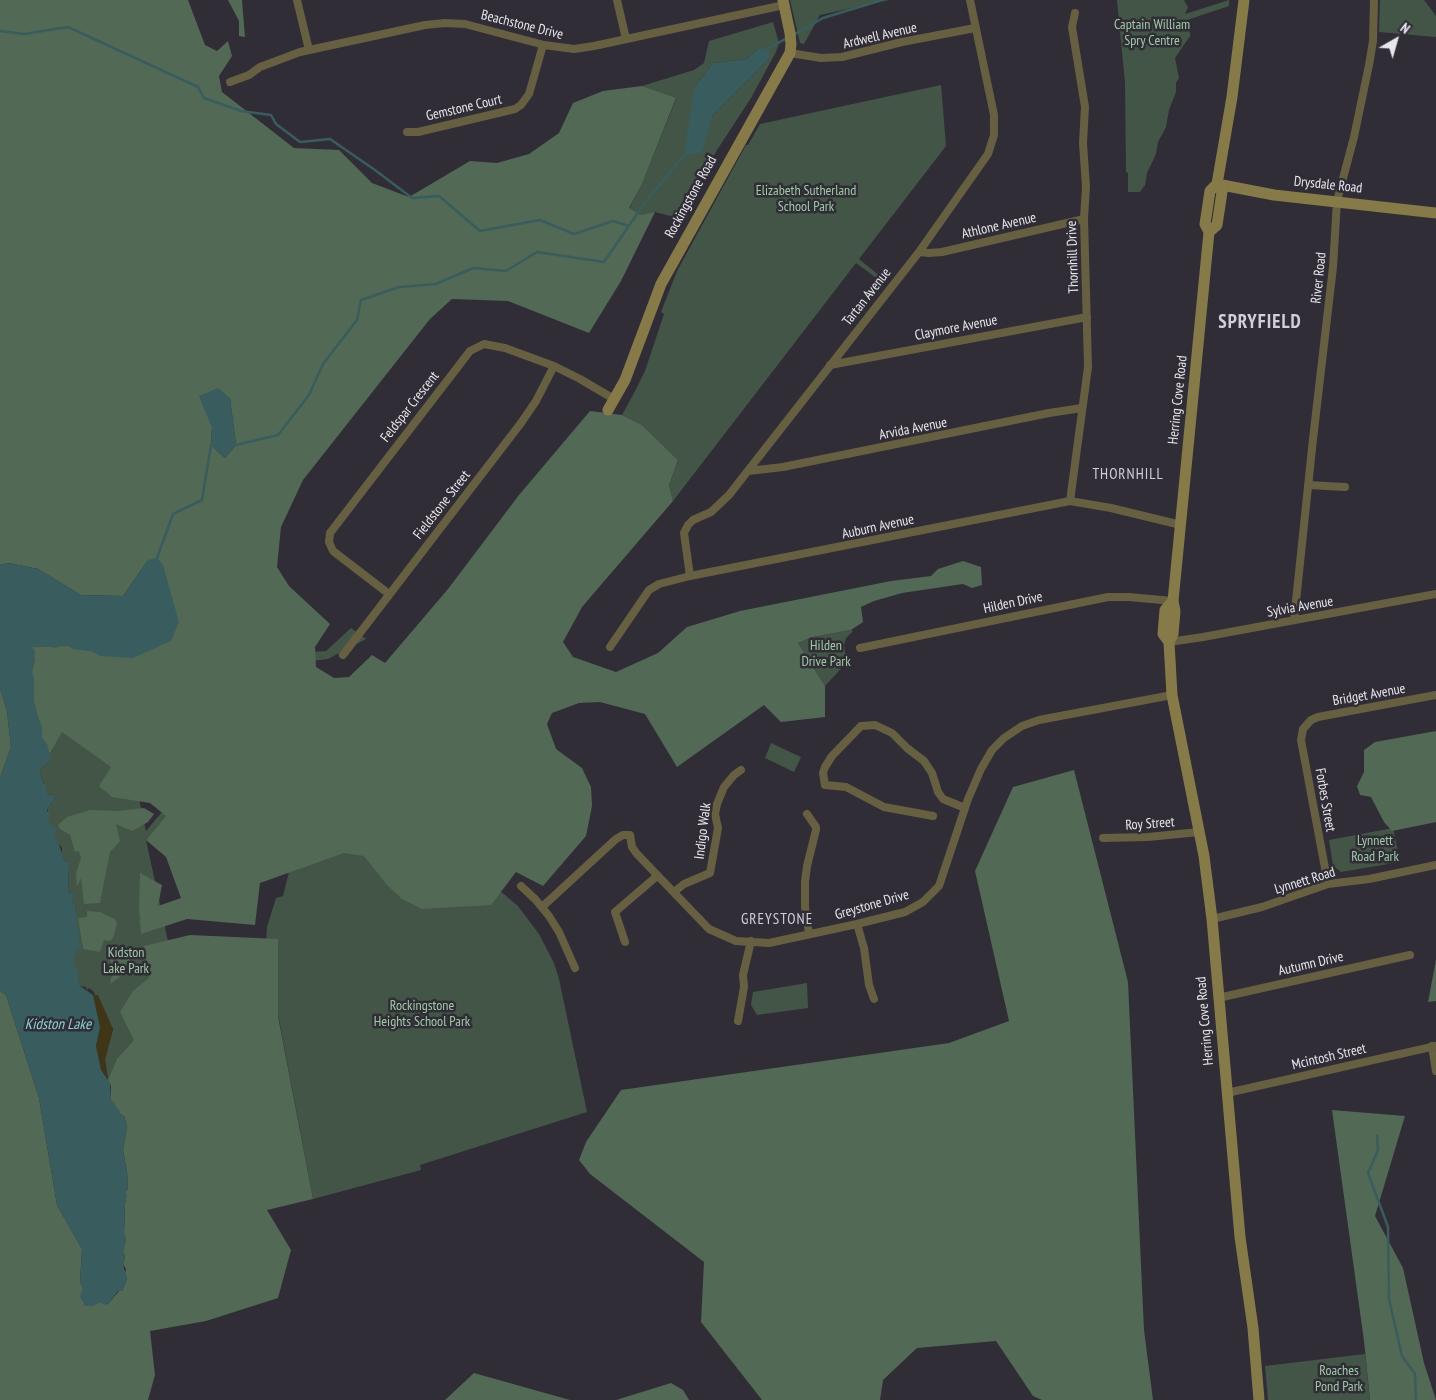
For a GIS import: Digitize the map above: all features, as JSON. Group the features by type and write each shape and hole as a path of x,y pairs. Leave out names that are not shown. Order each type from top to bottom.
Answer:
{"main road":[{"name":"Herring Cove Road","path":"1244,0 1232,97 1217,184 1222,192 1217,226 1209,232 1173,601 1165,610 1163,634 1168,642 1172,695 1204,856 1212,919 1240,1242 1253,1328 1259,1400"},
{"path":"783,3 791,44 790,53"},
{"name":"Rockingstone Road","path":"608,410 625,380 661,284 790,53"},
{"name":"Drysdale Road","path":"1217,184 1274,195 1436,213"}],"street":[{"path":"297,0 309,50"},
{"path":"617,0 626,39"},
{"name":"Tartan Avenue","path":"690,576 684,533 686,528 692,522 718,507 748,471 919,252 986,158 993,142 994,115 970,0"},
{"name":"River Road","path":"1294,620 1333,267 1337,201 1369,65 1373,41 1374,0"},
{"name":"Beachstone Drive","path":"230,82 249,75 260,67 309,50 406,28 444,23 474,26 543,45 579,48 783,3"},
{"name":"Thornhill Drive","path":"1070,501 1088,367 1084,219 1086,187 1083,143 1085,107 1072,27 1075,13"},
{"name":"Ardwell Avenue","path":"790,53 821,58 842,57 902,42 975,28"},
{"name":"Gemstone Court","path":"407,132 418,132 515,108 520,105 529,94 543,45"},
{"name":"Athlone Avenue","path":"919,252 942,252 1084,219"},
{"name":"Claymore Avenue","path":"830,365 1087,317"},
{"name":"Feldspar Crescent","path":"389,594 333,551 328,539 332,528 473,348 490,344 554,366 614,399"},
{"name":"Fieldstone Street","path":"343,655 521,423 536,401 554,366"},
{"name":"Arvida Avenue","path":"748,471 783,467 1082,408"},
{"path":"1308,485 1345,487"},
{"name":"Auburn Avenue","path":"610,647 649,590 659,584 690,576 1070,501 1111,508 1181,525"},
{"name":"Sylvia Avenue","path":"1168,642 1436,594"},
{"name":"Hilden Drive","path":"860,648 1108,597 1128,596 1173,601"},
{"name":"Greystone Drive","path":"542,907 616,838 630,835 632,846 637,854 709,929 736,941 769,943 906,912 918,906 939,886 965,808 987,758 1000,741 1015,729 1039,720 1172,695"},
{"name":"Bridget Avenue","path":"1309,722 1318,717 1436,695"},
{"name":"Forbes Street","path":"1309,722 1302,730 1301,740 1328,884"},
{"path":"933,816 888,808 846,787 825,785 824,767 861,726 875,725 892,733 924,761 932,772 938,792 943,799 965,808"},
{"name":"Indigo Walk","path":"674,892 684,884 710,873 718,828 715,814 717,804 724,787 741,770"},
{"path":"807,814 816,827 805,882 804,907 809,934"},
{"name":"Roy Street","path":"1103,838 1142,838 1199,832"},
{"name":"Lynnett Road","path":"1212,919 1262,907 1328,884 1369,879 1436,865"},
{"path":"625,942 615,912 657,876"},
{"path":"521,886 542,907 559,932 575,968"},
{"path":"857,924 864,948 869,985 874,999"},
{"path":"738,1021 744,987 743,975 751,941"},
{"name":"Autumn Drive","path":"1218,998 1410,954"},
{"path":"1434,1046 1436,1071"},
{"name":"Mcintosh Street","path":"1227,1092 1434,1046"}],"green space":[{"path":"0,0 188,0 205,45 217,51 228,41 232,56 219,76 222,92 294,148 339,150 372,183 409,197 470,161 497,163 529,154 559,133 573,103 603,91 642,86 676,98 642,184 629,208 640,215 655,212 621,281 589,333 508,301 452,299 430,319 303,480 281,527 277,567 289,586 330,624 315,647 316,667 334,678 349,677 372,655 385,663 448,589 519,495 590,411 622,415 642,425 678,460 669,485 673,501 582,607 563,642 573,657 616,672 658,653 687,627 740,611 891,581 931,576 938,569 963,561 981,567 982,585 972,588 963,584 902,593 874,601 861,607 863,622 851,630 812,637 798,643 825,686 825,717 781,722 764,705 677,767 645,714 600,702 579,703 552,713 547,724 556,749 582,768 591,787 592,806 586,836 543,886 516,872 491,905 422,909 402,899 387,885 364,856 344,853 260,883 255,925 187,919 141,934 139,907 140,873 162,885 158,906 181,898 166,857 146,840 166,816 150,803 112,797 99,786 111,767 62,732 50,753 48,752 47,744 42,738 42,727 34,702 34,679 32,672 35,660 32,647 69,646 73,649 91,651 101,656 120,656 148,560 123,596 81,595 38,569 9,563 0,565","holes":["230,398 236,445 225,458 211,445 212,428"]},
{"path":"228,0 242,0 245,37 239,36 239,21"},
{"path":"790,0 889,0 820,15 804,44 800,43"},
{"name":"Captain William Spry Centre","path":"1117,0 1184,0 1188,7 1185,14 1229,0 1229,6 1184,21 1184,28 1190,31 1190,36 1175,58 1179,78 1176,83 1176,92 1169,110 1166,127 1158,142 1156,154 1147,173 1145,185 1140,192 1128,192 1125,83"},
{"path":"1380,0 1424,0 1436,16 1436,37 1379,32"},
{"path":"773,22 779,43 751,98 717,150 678,218 655,212 640,216 629,209 642,184 676,99 642,86 694,70 704,63 709,41","holes":["758,49 769,59 712,116 694,88 713,63 747,59"]},
{"name":"Elizabeth Sutherland School Park","path":"941,85 946,146 859,259 881,277 879,280 856,263 673,501 669,485 678,460 642,425 622,415 645,371 664,314 661,312 677,271 746,145 748,145 760,124"},
{"name":"Kidston Lake Park","path":"0,565 108,657 146,831 300,647 310,652 326,651 351,628 366,639 328,659 296,663 146,840 222,1190 108,1080 105,1059 113,1029 97,1002 94,992 89,988 87,990 86,987 80,986 77,975 74,961 75,953 76,950 83,947 80,943 75,914 76,909 72,903 73,893 68,892 69,863 64,860 62,848 54,837 54,827 48,823 48,808 55,798 46,791 46,783 44,784 40,769 49,762"},
{"name":"Hilden Drive Park","path":"853,631 846,638 844,645 845,653 849,660 825,686 798,643 812,637"},
{"path":"0,688 7,711 11,747 0,778"},
{"path":"1436,731 1436,822 1392,831 1384,822 1371,797 1360,795 1357,786 1364,772 1364,750 1375,742"},
{"path":"771,743 801,757 794,772 765,758"},
{"path":"1074,770 1128,982 1144,1330 1153,1400 1042,1400 1033,1396 996,1341 917,1348 883,1380 880,1400 762,1400 701,1322 704,1262 590,1174 579,1160 586,1142 621,1090 949,1043 1009,1021 975,871 1013,787"},
{"path":"144,808 154,814 148,822 132,831 116,824 120,841 110,852 100,903 84,904 81,878 77,887 76,873 81,858 79,851 75,852 70,835 60,829 58,825 67,817 90,810 118,811"},
{"name":"Lynnett Road Park","path":"1393,828 1400,862 1341,872 1333,866 1329,840"},
{"name":"Rockingstone Heights School Park","path":"300,839 493,885 518,906 539,934 554,963 587,1112 420,1165 421,1170 313,1199 278,1014 265,960 267,927 276,898 283,896"},
{"path":"87,911 100,912 115,919 117,924 111,941 104,940 100,952 83,949 78,918 87,917"},
{"path":"190,935 278,939 278,1016 313,1199 267,1210 291,1250 278,1298 206,1321 150,1331 155,1375 148,1400 0,1400 0,991 6,995 39,1098 57,1205 82,1249 80,1282 92,1306 99,1302 108,1304 119,1291 122,1291 127,1279 126,1269 123,1264 125,1257 123,1251 126,1239 124,1234 125,1192 128,1189 123,1150 127,1126 124,1116 120,1114 111,1100 111,1086 108,1080 117,1059 134,1040 120,1012 133,991 149,978 144,946"},
{"path":"121,944 130,951 130,964 124,974 110,984 113,970 108,953 116,956"},
{"path":"1436,960 1436,1001 1428,1002"},
{"path":"807,983 808,1008 757,1015 751,1005 753,992"},
{"path":"1332,1110 1405,1116 1375,1216 1403,1268 1424,1363 1436,1400 1370,1400 1364,1341"},
{"name":"Roaches Pond Park","path":"1365,1354 1370,1400 1268,1400 1265,1366"},
{"path":"474,1373 570,1400 445,1400"},
{"path":"671,1383 683,1390 689,1400 616,1400"}],"sand":[{"path":"93,995 98,995 113,1029 105,1059 108,1080 101,1070 96,1046 100,1027"}],"water":[{"path":"769,48 769,59 712,116 702,153 684,155 694,88 713,63 747,59 758,49"},
{"path":"218,388 230,398 236,445 225,458 211,445 212,428 199,396"},
{"name":"Kidston Lake","path":"157,558 163,565 179,622 171,641 133,658 101,656 91,651 60,645 56,648 32,647 35,651 32,672 34,678 34,702 42,727 42,738 47,744 51,759 40,769 40,773 44,784 46,783 46,791 55,798 47,811 50,814 48,822 56,831 54,837 57,838 64,860 69,863 68,892 74,893 72,903 75,905 80,942 83,948 76,950 74,961 80,986 93,995 100,1027 96,1046 101,1070 110,1083 111,1100 115,1103 116,1108 119,1109 120,1114 124,1116 127,1126 123,1150 128,1189 125,1192 127,1196 124,1234 126,1239 123,1251 125,1257 123,1264 127,1279 122,1291 118,1291 108,1304 104,1305 99,1302 92,1306 85,1306 80,1296 83,1288 80,1282 82,1249 57,1205 39,1098 6,995 0,991 0,778 11,747 7,711 0,688 0,565 9,563 38,569 81,595 123,596 148,560"}],"waterway":[{"path":"795,34 823,18 882,0"},
{"path":"0,31 24,34 68,27 198,87 204,98 241,111 271,115 276,124 300,142 330,139 412,198 439,196 480,231 540,220 574,234 613,221 629,226"},
{"path":"769,48 787,38"},
{"path":"236,445 278,435 309,395 323,364 357,320 361,300 399,287 436,284 473,268 506,271 537,252 604,262 644,204 684,155"},
{"path":"157,558 173,514 202,500 211,445"},
{"path":"1377,1136 1378,1150 1368,1173 1388,1227 1389,1299 1402,1356 1415,1374 1416,1400"}],"district":[{"name":"SPRYFIELD","path":"1260,323"},
{"name":"THORNHILL","path":"1128,475"},
{"name":"GREYSTONE","path":"777,920"}]}
